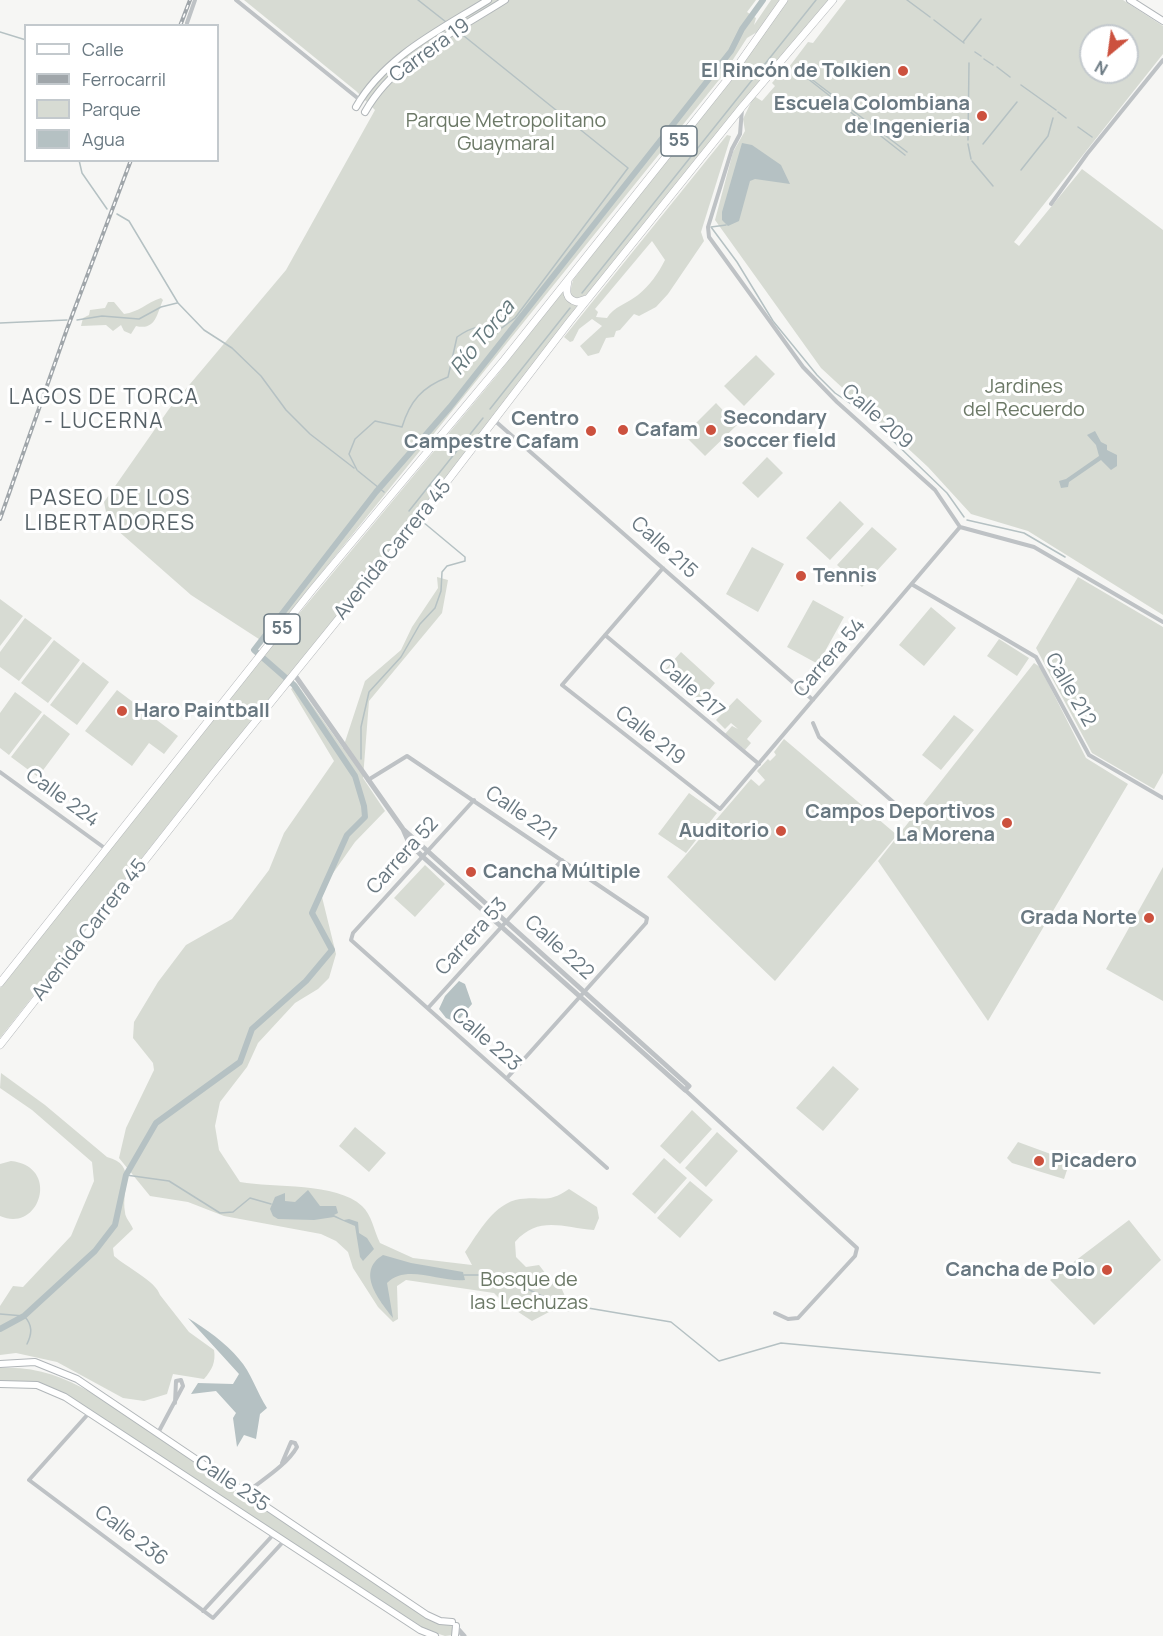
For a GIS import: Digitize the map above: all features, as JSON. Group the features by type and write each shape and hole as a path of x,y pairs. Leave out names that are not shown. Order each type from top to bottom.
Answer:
{"highway":[{"name":"Avenida Carrera 45","path":"0,983 369,521 569,279 731,75 784,0"},
{"name":"Avenida Carrera 45","path":"0,1045 396,548 494,419 727,125 833,0"},
{"path":"569,279 567,294 572,301 582,301 591,296"}],"main road":[{"name":"Carrera 19","path":"358,104 395,59 488,0"},
{"name":"Carrera 19","path":"365,111 385,83 405,64 505,0"},
{"path":"1130,0 1163,21"},
{"name":"Calle 235","path":"0,1364 35,1362 77,1379 428,1614 440,1621 454,1624"},
{"name":"Calle 235","path":"0,1384 37,1385 65,1396 283,1542 420,1630 435,1636"},
{"path":"454,1624 455,1636"}],"street":[{"path":"186,23 195,0"},
{"path":"236,0 365,111"},
{"path":"1051,204 1163,60"},
{"name":"Calle 209","path":"742,107 741,130 728,159 708,227 709,237 803,367 831,396 935,490 960,527"},
{"path":"727,125 736,126 741,130"},
{"name":"Calle 215","path":"494,419 813,700"},
{"path":"960,527 1034,547 1163,622"},
{"name":"Carrera 54","path":"721,808 960,527"},
{"path":"605,635 663,568"},
{"name":"Calle 212","path":"913,585 1036,657 1089,755 1163,798"},
{"name":"Calle 219","path":"605,635 562,685 721,808"},
{"name":"Calle 217","path":"605,635 759,764"},
{"name":"Calle 222","path":"294,674 403,829 406,839 507,921 856,1246 855,1256 798,1318 788,1319 775,1313"},
{"path":"813,723 819,737 900,808"},
{"name":"Calle 221","path":"369,780 407,756 647,918 646,923 585,992"},
{"name":"Calle 224","path":"0,772 106,849"},
{"name":"Carrera 52","path":"353,933 474,800"},
{"name":"Calle 222","path":"425,854 501,927 687,1088"},
{"name":"Carrera 53","path":"428,1008 562,860"},
{"name":"Calle 223","path":"353,933 352,942 607,1168"},
{"path":"507,1078 585,992"},
{"path":"158,1434 175,1403 183,1386 181,1380 176,1381 174,1386 175,1403"},
{"name":"Calle 236","path":"90,1413 29,1480 213,1618 283,1542"},
{"path":"246,1493 296,1450 296,1443 291,1442 288,1446 282,1462"},
{"path":"203,1611 273,1535"},
{"path":"454,1624 464,1636"}],"green space":[{"name":"Parque Metropolitano Guaymaral","path":"244,0 756,0 747,12 756,18 754,25 771,0 781,0 757,32 747,38 723,75 265,643 191,595 108,522 104,502 169,409 286,270 375,110 356,91"},
{"path":"788,0 829,0 589,293 577,300 569,296 573,280"},
{"name":"Jardines del Recuerdo","path":"846,0 1123,0 1163,26 1163,54 1014,242 1019,246 1082,169 1163,230 1163,615 1028,531 971,514 928,467 821,368 715,220 733,152 745,131 743,119 754,96 762,101 775,86 772,83 782,71 786,71 808,42 813,43"},
{"path":"727,135 731,136 701,232 704,241 668,294 656,307 639,316 634,314 620,330 616,331 614,337 606,338 599,353 588,356 580,346 602,326 592,319 579,329 573,341 570,342 564,337","holes":["652,241 665,260 660,270 638,295 617,308 607,318 596,317 598,312 595,309"]},
{"path":"564,289 565,295 581,303 391,550 197,788 0,1038 0,988 263,657 498,374"},
{"path":"161,298 163,300 155,320 148,326 136,326 131,334 124,331 121,325 113,331 106,325 81,326 83,318 89,315 90,310 105,308 108,302 114,302 124,314"},
{"path":"756,355 775,374 744,406 724,386"},
{"name":"Secondary soccer field","path":"716,403 737,425 705,456 684,435"},
{"path":"767,457 783,473 758,498 742,483"},
{"path":"840,501 864,524 830,560 806,538"},
{"path":"872,527 897,549 862,587 837,565"},
{"path":"752,547 784,564 758,612 726,594"},
{"name":"Bosque de las Lechuzas","path":"437,577 448,580 442,613 369,701 363,778 385,811 355,842 331,876 322,897 336,954 329,978 318,989 295,1003 258,1043 247,1067 220,1102 215,1126 219,1150 240,1182 321,1189 351,1198 368,1214 380,1243 413,1258 472,1265 465,1252 488,1219 502,1206 520,1199 550,1198 569,1189 597,1207 599,1218 594,1230 542,1226 533,1228 515,1242 516,1257 526,1267 539,1265 549,1278 560,1285 572,1312 549,1312 532,1321 503,1302 494,1293 406,1280 397,1286 398,1319 393,1322 378,1307 353,1268 348,1252 336,1241 321,1234 224,1216 188,1202 150,1196 119,1158 126,1128 154,1070 153,1063 133,1038 134,1022 158,982 186,945 232,919 269,870 284,833 334,761 291,689 297,684 343,748 365,681 401,650 412,627 438,588"},
{"path":"1078,577 1163,627 1163,773 1154,789 1092,753 1036,648"},
{"path":"0,599 23,616 0,646"},
{"path":"813,600 844,617 818,664 787,647"},
{"path":"931,607 956,628 924,666 899,645"},
{"path":"25,618 52,638 19,681 0,667 0,652"},
{"path":"999,639 1029,658 1017,676 987,656"},
{"path":"54,640 80,660 48,703 21,683"},
{"path":"681,652 715,683 699,702 664,671"},
{"path":"83,662 109,682 77,725 50,705"},
{"name":"Campos Deportivos La Morena","path":"1034,663 1040,667 1086,758 1128,784 988,1021 878,861"},
{"name":"Haro Paintball","path":"117,690 178,736 164,754 149,743 132,766 85,731"},
{"path":"15,692 42,712 9,755 0,748 0,713"},
{"path":"737,698 762,721 747,739 751,743 745,750 725,734 732,726 738,729 731,723 725,729 716,720"},
{"path":"44,714 70,734 38,777 11,757"},
{"path":"954,715 974,730 941,770 922,755"},
{"path":"784,739 897,835 775,981 667,877 751,779 759,786 765,780 757,771 768,759 770,761 776,755 774,752"},
{"path":"689,793 717,813 686,853 658,834"},
{"path":"425,865 445,884 415,917 394,898"},
{"name":"Grada Norte","path":"1163,867 1163,1001 1106,969"},
{"path":"833,1066 859,1089 823,1131 796,1108"},
{"path":"1,1073 45,1105 107,1157 122,1166 126,1179 125,1214 133,1229 113,1248 114,1256 147,1279 189,1332 214,1350 213,1366 204,1379 173,1374 167,1394 144,1401 123,1398 57,1362 16,1353 0,1355 0,1306 13,1286 23,1287 71,1236 94,1181 92,1162 32,1110 0,1088"},
{"path":"692,1110 712,1129 680,1164 660,1146"},
{"path":"355,1127 386,1153 369,1172 339,1146"},
{"path":"717,1132 738,1151 706,1187 685,1168"},
{"name":"Picadero","path":"1018,1142 1067,1160 1069,1164 1064,1179 1012,1163 1007,1158"},
{"path":"664,1158 687,1178 655,1214 632,1194"},
{"path":"11,1161 27,1166 36,1174 40,1185 39,1197 34,1208 26,1216 14,1219 0,1216 0,1164"},
{"path":"690,1181 713,1200 680,1238 657,1218"},
{"name":"Cancha de Polo","path":"1129,1220 1161,1260 1094,1325 1050,1280"},
{"path":"0,1368 48,1373 92,1393 427,1616 450,1624 454,1629 453,1635 445,1636 421,1628 61,1392 36,1382 0,1381"}],"water":[{"path":"742,143 752,145 781,165 790,184 755,179 750,181 739,221 728,226 722,220 722,212"},
{"path":"1095,431 1101,442 1107,445 1107,450 1117,455 1117,466 1111,470 1101,460 1069,482 1068,487 1061,488 1059,481 1066,479 1099,456 1096,445 1087,435"},
{"path":"459,981 465,984 472,1004 460,1018 453,1021 446,1018 439,1009 445,996"},
{"path":"308,1190 320,1206 336,1206 338,1213 334,1215 344,1220 358,1222 359,1233 367,1238 374,1249 363,1261 360,1257 355,1226 334,1217 314,1220 278,1219 273,1216 270,1209 275,1197 285,1193 285,1201 295,1202"},
{"path":"383,1255 411,1263 463,1272 465,1280 414,1274 395,1277 387,1283 393,1318 377,1295 370,1278 375,1262"},
{"path":"188,1318 222,1342 247,1370 267,1408 260,1414 256,1439 244,1435 237,1447 233,1418 236,1413 216,1391 191,1394 198,1383 233,1384 239,1374"}],"waterway":[{"path":"418,0 446,22"},
{"name":"Río Torca","path":"0,1329 24,1316 95,1251 115,1225 126,1175 156,1123 240,1062 252,1029 306,981 332,950 312,913 347,835 365,817 364,806 355,776 294,685 254,650 376,492 450,407 731,51 742,29 763,0"},
{"path":"582,293 816,0"},
{"path":"907,0 930,17"},
{"path":"963,42 981,19"},
{"path":"934,20 964,43"},
{"path":"0,32 24,39"},
{"path":"357,470 349,454 355,439 375,421 402,427 418,396 431,385 448,377 457,337 477,327 499,330 515,318 628,168 459,32"},
{"path":"975,52 981,56"},
{"path":"984,59 993,65"},
{"path":"968,140 969,63"},
{"path":"997,67 1010,77"},
{"path":"807,78 905,155"},
{"path":"810,78 907,152"},
{"path":"1021,85 1056,110"},
{"path":"983,144 1017,102"},
{"path":"1058,112 1066,118"},
{"path":"1021,170 1048,136 1053,118"},
{"path":"1078,127 1092,137"},
{"path":"968,144 971,159"},
{"path":"972,161 993,186"},
{"path":"79,162 82,173 107,209"},
{"path":"117,214 129,221 178,303 204,330 232,348 261,376 286,410 310,434 354,468"},
{"path":"726,225 711,227 737,262 773,321 817,375 835,393 879,423 887,435 947,493 964,517"},
{"path":"77,320 102,316 139,319 161,307 177,303"},
{"path":"490,409 570,308"},
{"path":"0,323 67,320"},
{"path":"409,511 483,418"},
{"path":"358,471 384,492"},
{"path":"967,520 1024,533 1065,557"},
{"path":"361,759 361,727 369,692 401,657 420,624 435,608 441,591 442,572 447,566 465,561 465,557 423,522"},
{"path":"126,1175 169,1181 220,1213 233,1212 250,1198 271,1204"},
{"path":"464,1275 498,1275 542,1296 576,1306 671,1322 719,1361 781,1343 1100,1373"},
{"path":"0,1314 24,1316 31,1330 27,1344"}],"railway":[{"path":"181,24 190,0"},
{"path":"0,519 67,329 130,162"}],"place":[{"name":"El Rincón de Tolkien","path":"903,71"},
{"name":"Escuela Colombiana de Ingenieria","path":"982,116"},
{"name":"Cafam","path":"623,430"},
{"name":"Secondary soccer field","path":"711,430"},
{"name":"Centro Campestre Cafam","path":"591,431"},
{"name":"Tennis","path":"801,576"},
{"name":"Haro Paintball","path":"122,711"},
{"name":"Campos Deportivos La Morena","path":"1007,823"},
{"name":"Auditorio","path":"781,831"},
{"name":"Cancha Múltiple","path":"471,872"},
{"name":"Grada Norte","path":"1149,918"},
{"name":"Picadero","path":"1039,1161"},
{"name":"Cancha de Polo","path":"1107,1270"}],"district":[{"name":"LAGOS DE TORCA - LUCERNA","path":"104,410"},
{"name":"PASEO DE LOS LIBERTADORES","path":"110,512"}]}
